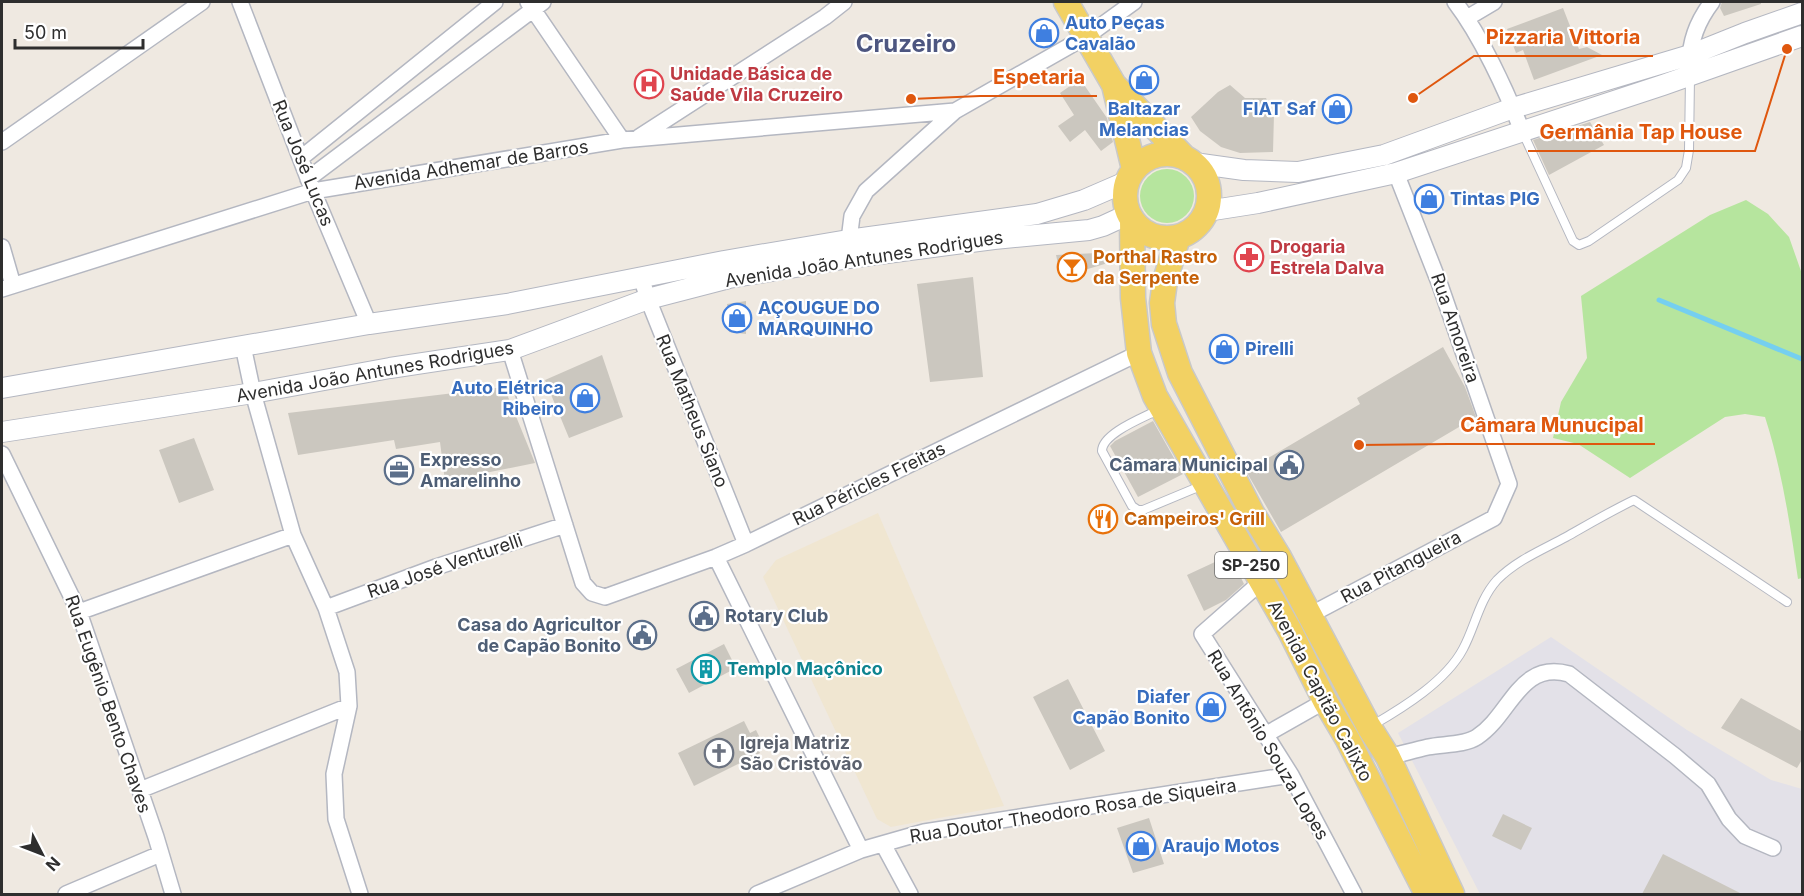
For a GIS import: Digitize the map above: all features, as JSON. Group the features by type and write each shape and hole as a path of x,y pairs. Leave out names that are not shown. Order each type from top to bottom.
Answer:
{"main road":[{"name":"SP-250","path":"1066,2 1114,85 1203,172 1209,184 1210,198 1207,211"},
{"name":"SP-250","path":"1114,85 1131,175 1125,197 1131,217"},
{"path":"1131,175 1144,160 1157,155 1170,153 1189,159"},
{"path":"1131,217 1141,229 1152,236 1179,237 1196,227 1207,211"},
{"name":"Avenida Capitão Calixto","path":"1131,217 1133,298 1139,353 1155,396 1290,631 1427,894"},
{"name":"Avenida Capitão Calixto","path":"1179,237 1165,281 1162,303 1163,319 1171,349 1196,406 1308,616 1388,757 1452,894"}],"street":[{"path":"2,142 202,2"},
{"name":"Rua José Lucas","path":"240,2 311,185 369,324"},
{"path":"301,158 495,2"},
{"path":"535,4 629,139 825,17 844,2"},
{"path":"848,249 852,216 866,191 955,111 1087,36 1134,2"},
{"path":"1455,2 1467,18 1513,108 1522,131"},
{"path":"1467,18 1494,2"},
{"path":"1690,75 1690,55 1700,17 1712,2"},
{"name":"Avenida Adhemar de Barros","path":"311,185 535,4"},
{"path":"1189,159 1244,170 1298,172 1384,155 1513,108 1690,55 1803,13"},
{"path":"1207,211 1258,203 1396,173 1803,36"},
{"name":"Avenida Adhemar de Barros","path":"7,287 311,185 629,139 955,111"},
{"path":"1339,165 1343,185"},
{"name":"Rua Amoreira","path":"1396,173 1440,285 1509,484 1494,518"},
{"name":"Avenida João Antunes Rodrigues","path":"2,432 510,350 648,299 729,278 848,249 1037,214 1084,200 1131,175"},
{"name":"Avenida João Antunes Rodrigues","path":"2,388 369,324 507,304 724,261 1089,230 1131,217"},
{"path":"2,247 7,287"},
{"name":"Rua Matheus Siano","path":"641,277 746,544"},
{"path":"243,346 253,393 292,535 326,608 347,672 349,706 334,774 336,819 360,894"},
{"path":"510,350 565,525"},
{"name":"Rua Péricles Freitas","path":"565,525 583,583 592,593 605,597 746,544 1139,353"},
{"name":"Rua Eugênio Bento Chaves","path":"2,454 79,612 173,894"},
{"name":"Rua Pitangueira","path":"1308,616 1494,518"},
{"name":"Rua José Venturelli","path":"326,608 436,567 565,525"},
{"path":"79,612 292,535"},
{"path":"716,557 861,850"},
{"name":"Rua Antônio Souza Lopes","path":"1261,582 1202,634 1291,775 1354,894"},
{"path":"1388,757 1476,738 1502,712 1517,691 1541,673 1556,670 1569,674 1675,756 1708,784 1737,829 1745,836 1773,848"},
{"path":"1265,735 1326,701"},
{"path":"140,790 349,706"},
{"name":"Rua Doutor Theodoro Rosa de Siqueira","path":"757,894 861,850 924,832 1291,775"},
{"path":"883,844 910,894"},
{"path":"66,894 160,854"}],"lane":[{"path":"1522,131 1573,241 1580,245 1678,180 1686,168 1689,150 1690,75"},
{"path":"1162,408 1116,432 1106,438 1102,444 1102,451 1132,506 1143,510 1205,484"},
{"path":"1369,727 1401,709 1447,671 1463,650 1480,607 1495,582 1517,563 1634,500 1787,602"}],"shaded area":[{"path":"878,513 1004,806 891,827 877,819 763,577 776,560"},
{"path":"1551,637 1687,730 1771,780 1802,789 1802,894 1480,894 1398,733"}],"green space":[{"path":"1167,169 1177,171 1186,177 1192,186 1194,196 1192,206 1186,215 1177,221 1167,223 1157,221 1148,215 1142,206 1140,196 1142,186 1148,177 1157,171"},
{"path":"1746,200 1768,214 1789,237 1802,274 1802,578 1798,579 1781,477 1765,417 1745,414 1725,417 1630,478 1578,444 1553,438 1561,402 1587,358 1581,296 1710,215"}],"building":[{"path":"1722,2 1761,2 1761,4 1724,16 1720,8"},
{"path":"1563,8 1579,49 1587,47 1602,55 1534,80 1523,50 1516,53 1507,29"},
{"path":"1080,79 1107,118 1113,142 1101,151 1085,130 1070,142 1058,126 1074,115 1060,93"},
{"path":"1230,85 1245,98 1266,98 1274,114 1273,152 1240,153 1221,147 1200,131 1191,117 1218,92"},
{"path":"1590,122 1604,145 1549,175 1533,140"},
{"name":"Porthal Rastro da Serpente","path":"1097,253 1118,256 1118,260 1061,277 1056,255"},
{"path":"973,277 983,377 930,382 917,284"},
{"name":"AÇOUGUE DO MARQUINHO","path":"746,301 746,334 729,332 727,304"},
{"path":"1443,347 1465,387 1476,417 1281,532 1246,471 1360,404 1357,398"},
{"name":"Auto Elétrica Ribeiro","path":"602,355 623,417 569,438 545,380"},
{"path":"504,387 535,463 445,481 440,442 396,449 394,440 298,455 288,413"},
{"path":"1153,421 1183,474 1138,497 1110,446 1115,441"},
{"path":"194,438 214,490 179,503 159,450"},
{"path":"1230,555 1244,584 1226,600 1204,611 1187,575"},
{"name":"Templo Maçônico","path":"724,644 736,668 689,693 676,669"},
{"path":"1068,679 1105,751 1070,770 1033,697"},
{"path":"1741,698 1803,732 1803,758 1797,768 1721,728"},
{"name":"Igreja Matriz São Cristóvão","path":"744,721 750,733 756,730 762,742 756,745 760,753 694,786 678,753"},
{"path":"1503,814 1532,828 1521,850 1492,836"},
{"name":"Araujo Motos","path":"1149,818 1164,864 1133,873 1117,828"},
{"path":"1663,854 1742,894 1642,894"}],"waterway":[{"path":"1659,300 1802,359"}],"place":[{"name":"Auto Peças Cavalão","path":"1044,33"},
{"name":"Germânia Tap House","path":"1787,49"},
{"name":"Baltazar Melancias","path":"1144,80"},
{"name":"Unidade Básica de Saúde Vila Cruzeiro","path":"649,84"},
{"name":"Pizzaria Vittoria","path":"1413,98"},
{"name":"Espetaria","path":"911,99"},
{"name":"FIAT Saf","path":"1337,109"},
{"name":"Tintas PIG","path":"1429,199"},
{"name":"Drogaria Estrela Dalva","path":"1249,257"},
{"name":"Porthal Rastro da Serpente","path":"1072,267"},
{"name":"AÇOUGUE DO MARQUINHO","path":"737,318"},
{"name":"Pirelli","path":"1224,349"},
{"name":"Auto Elétrica Ribeiro","path":"585,398"},
{"name":"Câmara Munucipal","path":"1359,445"},
{"name":"Câmara Municipal","path":"1289,465"},
{"name":"Expresso Amarelinho","path":"399,470"},
{"name":"Campeiros' Grill","path":"1103,519"},
{"name":"Rotary Club","path":"704,616"},
{"name":"Casa do Agricultor de Capão Bonito","path":"642,635"},
{"name":"Templo Maçônico","path":"706,669"},
{"name":"Diafer Capão Bonito","path":"1211,707"},
{"name":"Igreja Matriz São Cristóvão","path":"719,753"},
{"name":"Araujo Motos","path":"1141,846"}],"district":[{"name":"Cruzeiro","path":"906,44"}]}
